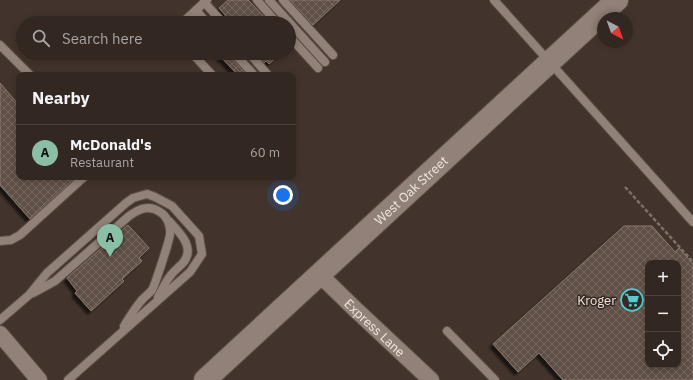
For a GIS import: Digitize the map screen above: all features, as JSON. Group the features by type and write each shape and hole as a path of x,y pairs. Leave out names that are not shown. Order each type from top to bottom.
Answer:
{"main road":[{"name":"West Oak Street","path":"204,380 320,275 617,0"}],"street":[{"name":"Express Lane","path":"320,275 431,380"},
{"path":"2,339 40,380"}],"lane":[{"path":"257,0 271,16"},
{"path":"269,0 283,16"},
{"path":"283,0 333,55"},
{"path":"494,0 693,222"},
{"path":"190,16 206,1 218,16"},
{"path":"196,10 201,16"},
{"path":"296,30 325,62"},
{"path":"296,44 318,68"},
{"path":"0,45 27,72"},
{"path":"198,60 209,72"},
{"path":"240,60 251,72"},
{"path":"255,60 265,72"},
{"path":"0,241 12,240 20,234 81,180"},
{"path":"29,296 47,273 133,198 148,194 172,206 199,236 202,254 190,272 68,380"},
{"path":"0,320 29,296 55,281 129,216 140,209 146,208 161,212 183,237 187,244 188,251 183,263 170,276 153,304"},
{"path":"116,337 141,301 152,289 170,234 169,224 165,217"},
{"path":"447,331 495,380"}],"path":[{"path":"625,187 693,262"}],"building":[{"path":"228,0 248,0 263,16 226,16 219,8"},
{"path":"290,0 340,0 313,25"},
{"path":"224,60 233,60 244,72 235,72"},
{"path":"262,60 273,60 269,64 266,61 264,63"},
{"path":"0,83 16,102 16,180 73,180 30,219 0,185"},
{"path":"128,225 149,248 139,258 142,261 122,279 124,281 91,311 75,293 77,291 67,278"},
{"path":"624,226 652,226 675,252 679,248 693,264 693,380 563,380 539,353 518,372 493,344"}],"place":[{"name":"McDonald's","path":"110,257"},
{"name":"Kroger","path":"632,300"}]}
